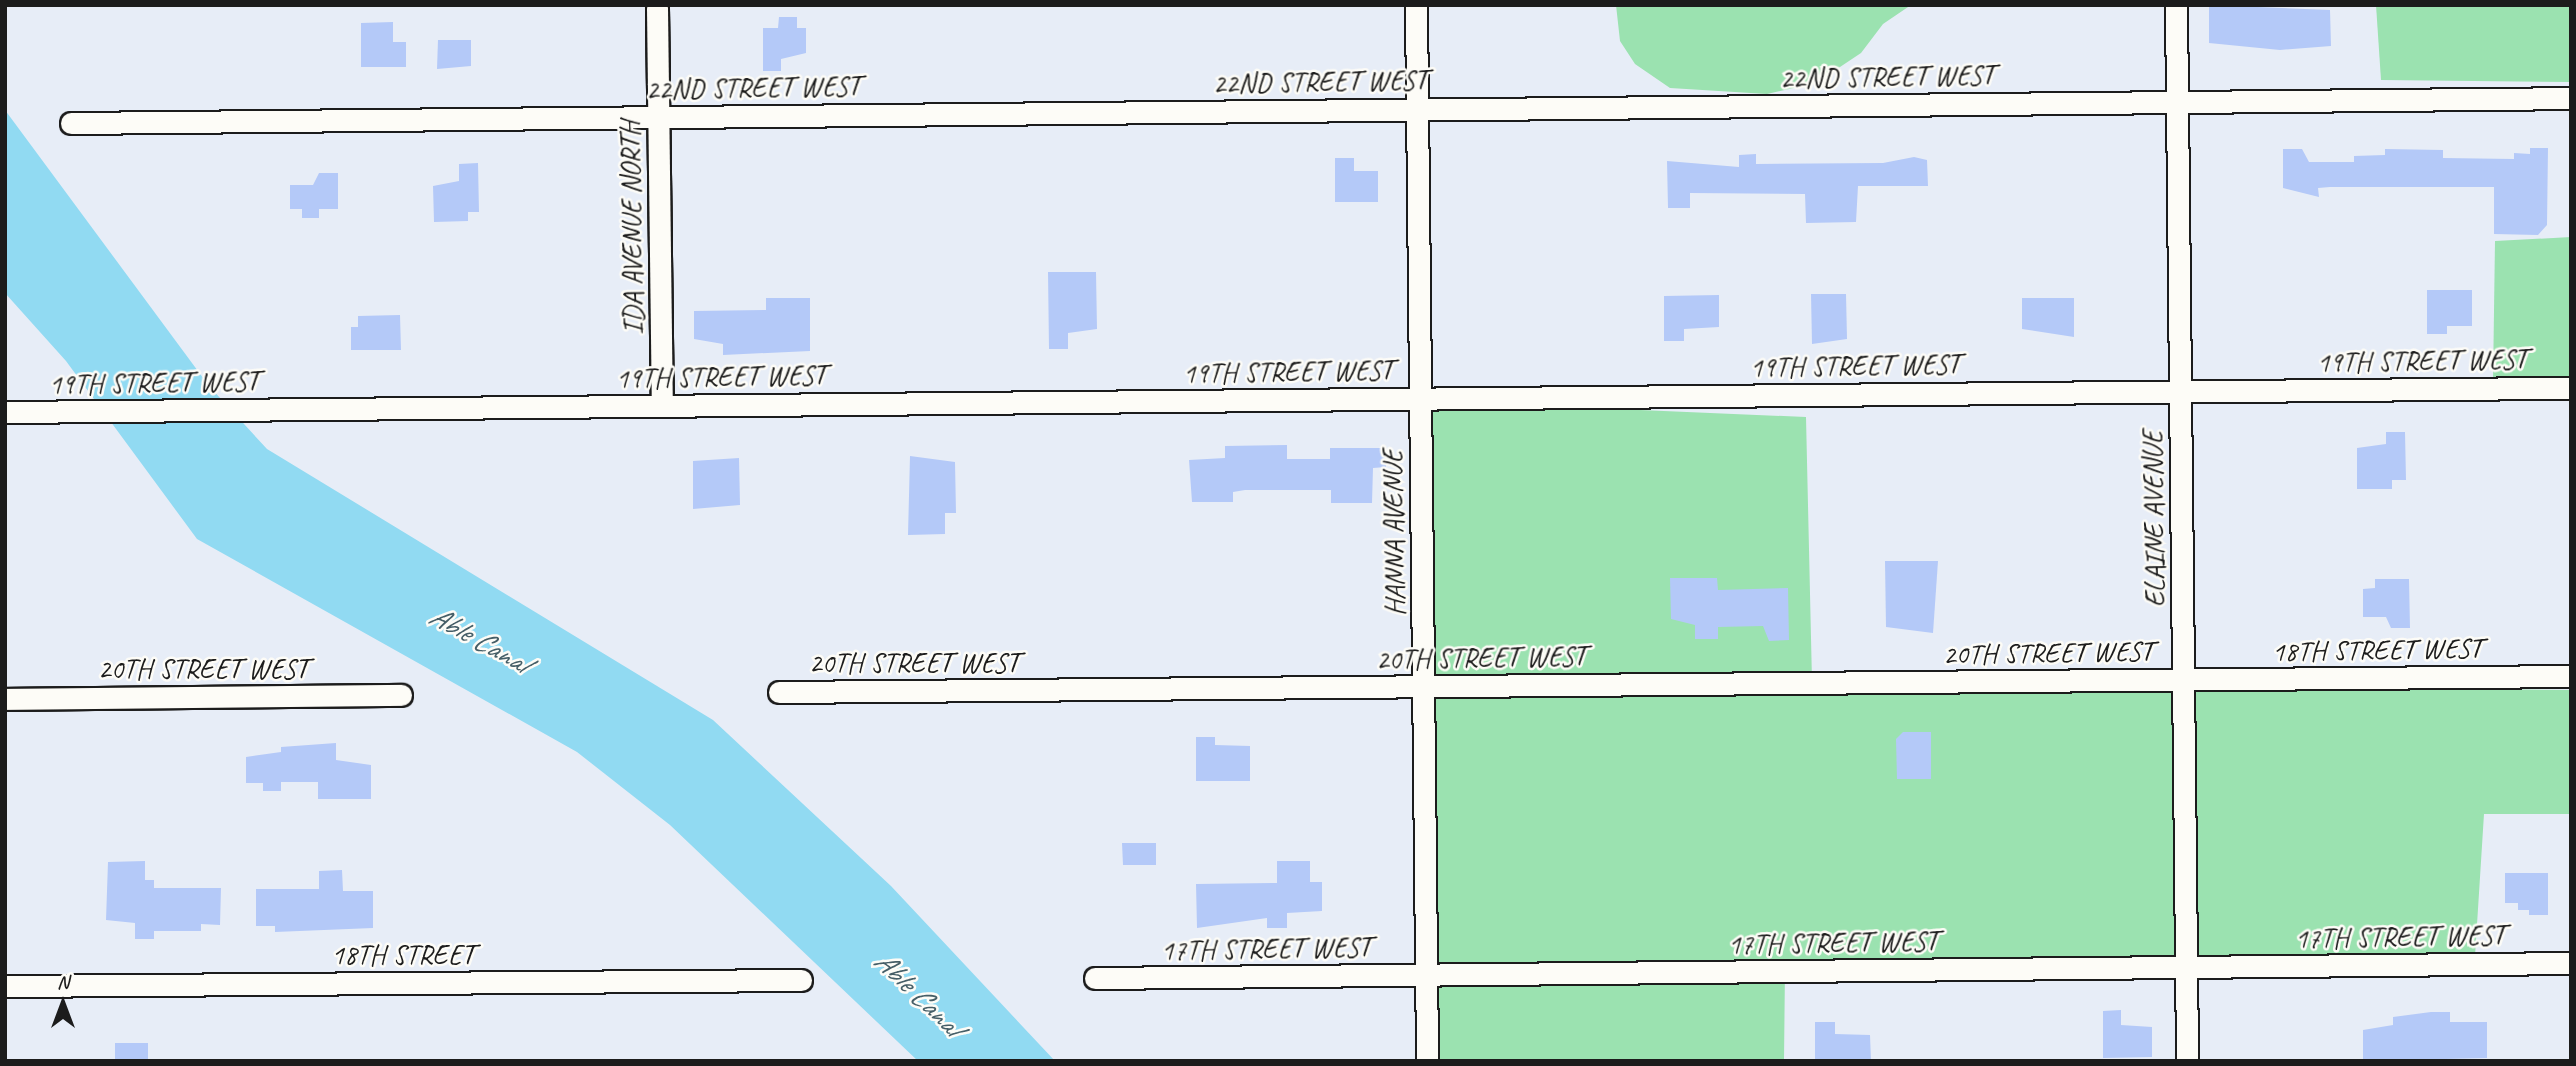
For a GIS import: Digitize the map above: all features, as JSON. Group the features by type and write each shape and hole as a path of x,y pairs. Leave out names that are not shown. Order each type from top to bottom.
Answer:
{"street":[{"name":"HANNA AVENUE","path":"1416,5 1427,1061"},
{"name":"ELAINE AVENUE","path":"2176,5 2188,1061"},
{"name":"IDA AVENUE NORTH","path":"657,8 662,405"},
{"name":"22ND STREET WEST","path":"71,123 2571,98"},
{"name":"19TH STREET WEST","path":"11,412 2571,388"},
{"name":"18TH STREET WEST","path":"2183,680 2571,676"},
{"name":"20TH STREET WEST","path":"779,692 2183,680"},
{"name":"20TH STREET WEST","path":"5,699 401,695"},
{"name":"17TH STREET WEST","path":"1095,978 2571,963"},
{"name":"18TH STREET","path":"5,986 801,980"}],"green space":[{"path":"1616,5 1911,5 1883,24 1861,53 1816,83 1767,94 1670,88 1635,64 1620,41"},
{"path":"2376,5 2571,5 2571,82 2381,80"},
{"path":"2571,237 2571,380 2493,381 2495,241"},
{"path":"1427,401 1806,417 1812,681 2571,690 2571,814 2484,814 2474,972 1785,969 1784,1061 1432,1061"}],"water":[{"name":"Able Canal","path":"5,110 209,386 267,449 713,720 891,886 1055,1061 918,1061 670,825 577,752 197,539 66,361 5,293"}],"building":[{"path":"2209,5 2330,10 2331,46 2280,50 2209,43"},
{"path":"779,17 797,17 797,28 806,28 806,53 781,59 781,71 763,71 763,28 778,28"},
{"path":"393,22 393,42 406,42 406,67 361,67 361,23"},
{"path":"438,40 471,40 471,66 437,69"},
{"path":"2530,148 2548,148 2547,225 2538,235 2494,234 2494,187 2330,187 2318,188 2319,197 2283,188 2283,149 2302,149 2309,162 2354,162 2354,156 2385,155 2385,149 2443,150 2443,158 2514,159 2514,153 2530,154"},
{"path":"1756,154 1756,164 1883,163 1914,157 1927,160 1928,186 1858,186 1856,222 1806,223 1805,194 1690,193 1690,208 1668,208 1667,161 1739,167 1739,155"},
{"path":"1335,158 1354,158 1354,171 1378,171 1378,202 1335,202"},
{"path":"478,163 479,212 468,212 468,221 434,222 433,186 459,181 459,164"},
{"path":"319,173 338,173 338,209 319,209 319,218 302,218 302,209 290,209 290,185 313,185"},
{"path":"1048,272 1096,272 1097,329 1068,333 1068,349 1049,349"},
{"path":"2427,290 2472,290 2472,326 2447,326 2447,334 2427,334"},
{"path":"1811,294 1846,294 1847,339 1812,344"},
{"path":"1719,295 1719,327 1684,329 1684,341 1664,341 1664,296"},
{"path":"766,298 810,298 810,351 723,355 723,344 694,339 694,311 766,310"},
{"path":"2022,298 2074,298 2074,337 2022,329"},
{"path":"400,315 401,350 351,350 351,327 358,327 358,316"},
{"path":"2386,432 2405,432 2406,480 2392,480 2392,489 2357,489 2357,448 2386,444"},
{"path":"1287,445 1287,459 1330,459 1330,448 1386,448 1386,467 1373,468 1372,503 1331,503 1331,490 1245,490 1233,492 1233,502 1192,502 1189,460 1225,458 1225,446"},
{"path":"910,456 955,462 956,513 945,513 945,534 908,535"},
{"path":"739,458 740,505 693,509 693,461"},
{"path":"1885,561 1938,561 1933,633 1886,627"},
{"path":"1670,578 1717,578 1718,590 1788,588 1789,640 1769,641 1763,626 1718,627 1718,639 1695,639 1695,625 1671,619"},
{"path":"2375,579 2409,579 2410,628 2391,628 2386,617 2363,617 2363,589 2375,588"},
{"path":"1903,732 1931,732 1931,779 1897,779 1896,739"},
{"path":"1196,737 1215,737 1215,745 1250,746 1250,781 1196,781"},
{"path":"336,743 336,760 371,765 371,799 318,799 318,782 281,782 281,791 263,791 263,783 246,783 246,757 281,752 281,747"},
{"path":"1122,843 1156,843 1156,865 1123,865"},
{"path":"145,861 145,880 154,880 154,888 221,888 220,925 201,924 201,931 154,931 154,939 135,939 135,923 106,920 108,862"},
{"path":"1277,861 1310,861 1310,882 1322,882 1322,911 1287,913 1287,928 1267,928 1267,918 1197,928 1196,884 1277,883"},
{"path":"342,870 343,891 373,891 373,928 275,932 275,926 256,926 256,889 319,889 319,871"},
{"path":"2505,873 2548,873 2548,915 2529,915 2529,910 2518,910 2518,903 2505,903"},
{"path":"2121,1010 2121,1025 2152,1027 2152,1057 2103,1058 2103,1011"},
{"path":"2450,1012 2450,1022 2487,1022 2487,1058 2363,1061 2363,1030 2393,1025 2393,1017"},
{"path":"1815,1022 1835,1022 1835,1034 1870,1035 1871,1061 1815,1061"},
{"path":"115,1043 148,1043 148,1061 115,1061"}]}
